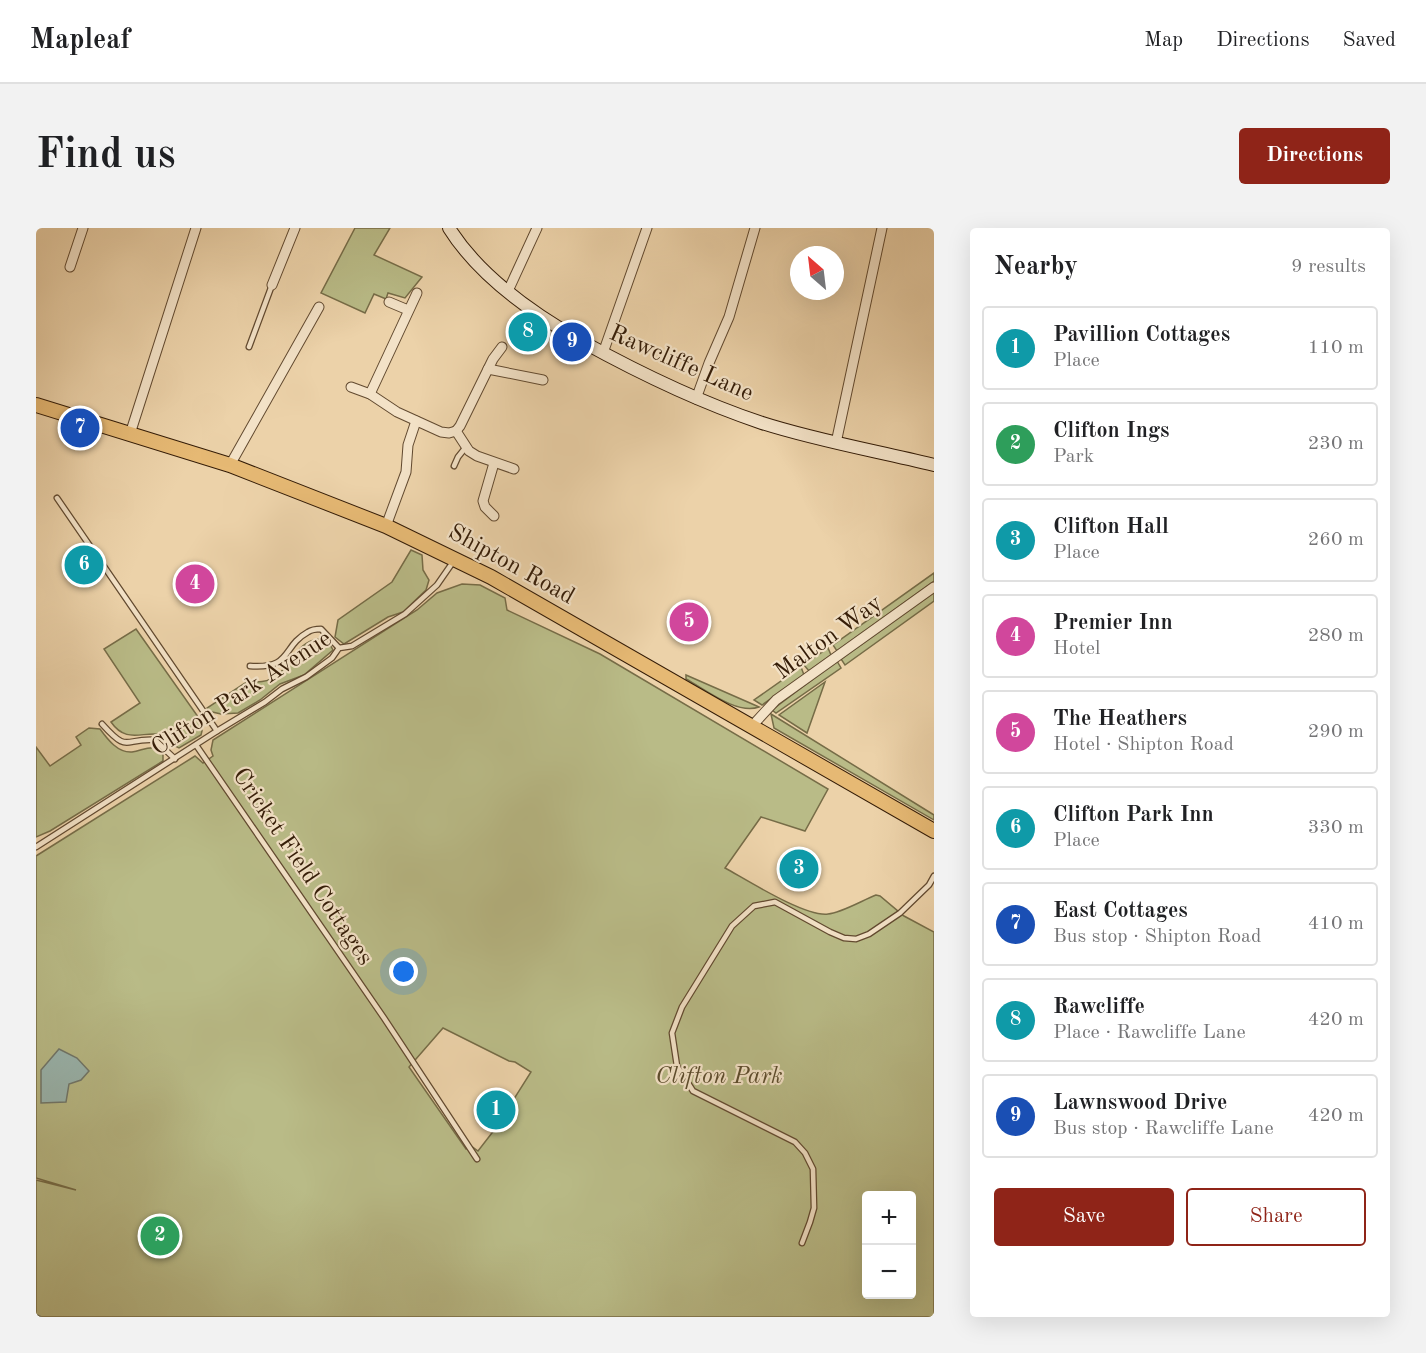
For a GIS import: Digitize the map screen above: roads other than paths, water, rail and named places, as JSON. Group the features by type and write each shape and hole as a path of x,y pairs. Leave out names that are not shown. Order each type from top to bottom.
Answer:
{"main road":[{"name":"Shipton Road","path":"36,405 230,465 386,526 455,559 934,831"}],"street":[{"path":"70,267 83,228"},
{"path":"130,434 196,228"},
{"path":"272,285 295,228"},
{"name":"Rawcliffe Lane","path":"449,228 476,261 533,311 641,374 696,399 761,423 934,465"},
{"path":"508,291 537,228"},
{"path":"603,353 647,228"},
{"path":"696,399 729,318 755,228"},
{"path":"836,443 882,228"},
{"path":"370,394 417,294"},
{"path":"389,302 408,310"},
{"path":"230,465 319,308"},
{"path":"351,387 370,394 397,412 416,421 449,433 456,431 460,426 488,369 502,347"},
{"path":"488,369 530,382 543,380"},
{"path":"386,526 406,471 408,445 416,421"},
{"path":"456,431 466,447 477,456 514,469"},
{"path":"494,463 483,501 485,507 494,516"},
{"name":"Malton Way","path":"752,726 776,700 934,587"}],"lane":[{"path":"249,347 272,285"},
{"path":"454,466 466,447"},
{"path":"57,498 217,731"},
{"name":"Clifton Park Avenue","path":"36,847 282,689 306,677 332,658 339,648 351,646 405,614 437,585 455,559"},
{"path":"250,666 266,667 280,661 308,631 321,629 339,648"},
{"path":"102,724 116,740 124,743 155,740 175,759"},
{"name":"Cricket Field Cottages","path":"196,745 477,1159"},
{"path":"802,1243 814,1208 813,1169 806,1153 795,1142 693,1091 677,1066 672,1033 682,1007 732,926 754,906 775,902 830,932 844,938 856,939 883,926 900,913 934,876"}],"water":[{"path":"59,1049 77,1058 89,1071 81,1080 69,1084 66,1102 41,1103 41,1070"}],"waterway":[{"path":"36,1315 40,1317"}],"place":[{"name":"Rawcliffe","path":"528,332"},
{"name":"Lawnswood Drive","path":"572,342"},
{"name":"East Cottages","path":"80,428"},
{"name":"Clifton Park Inn","path":"84,565"},
{"name":"Premier Inn","path":"195,584"},
{"name":"The Heathers","path":"689,622"},
{"name":"Clifton Hall","path":"799,869"},
{"name":"Pavillion Cottages","path":"496,1110"},
{"name":"Clifton Ings","path":"160,1236"}],"park label":[{"name":"Clifton Park","path":"719,1077"}]}
